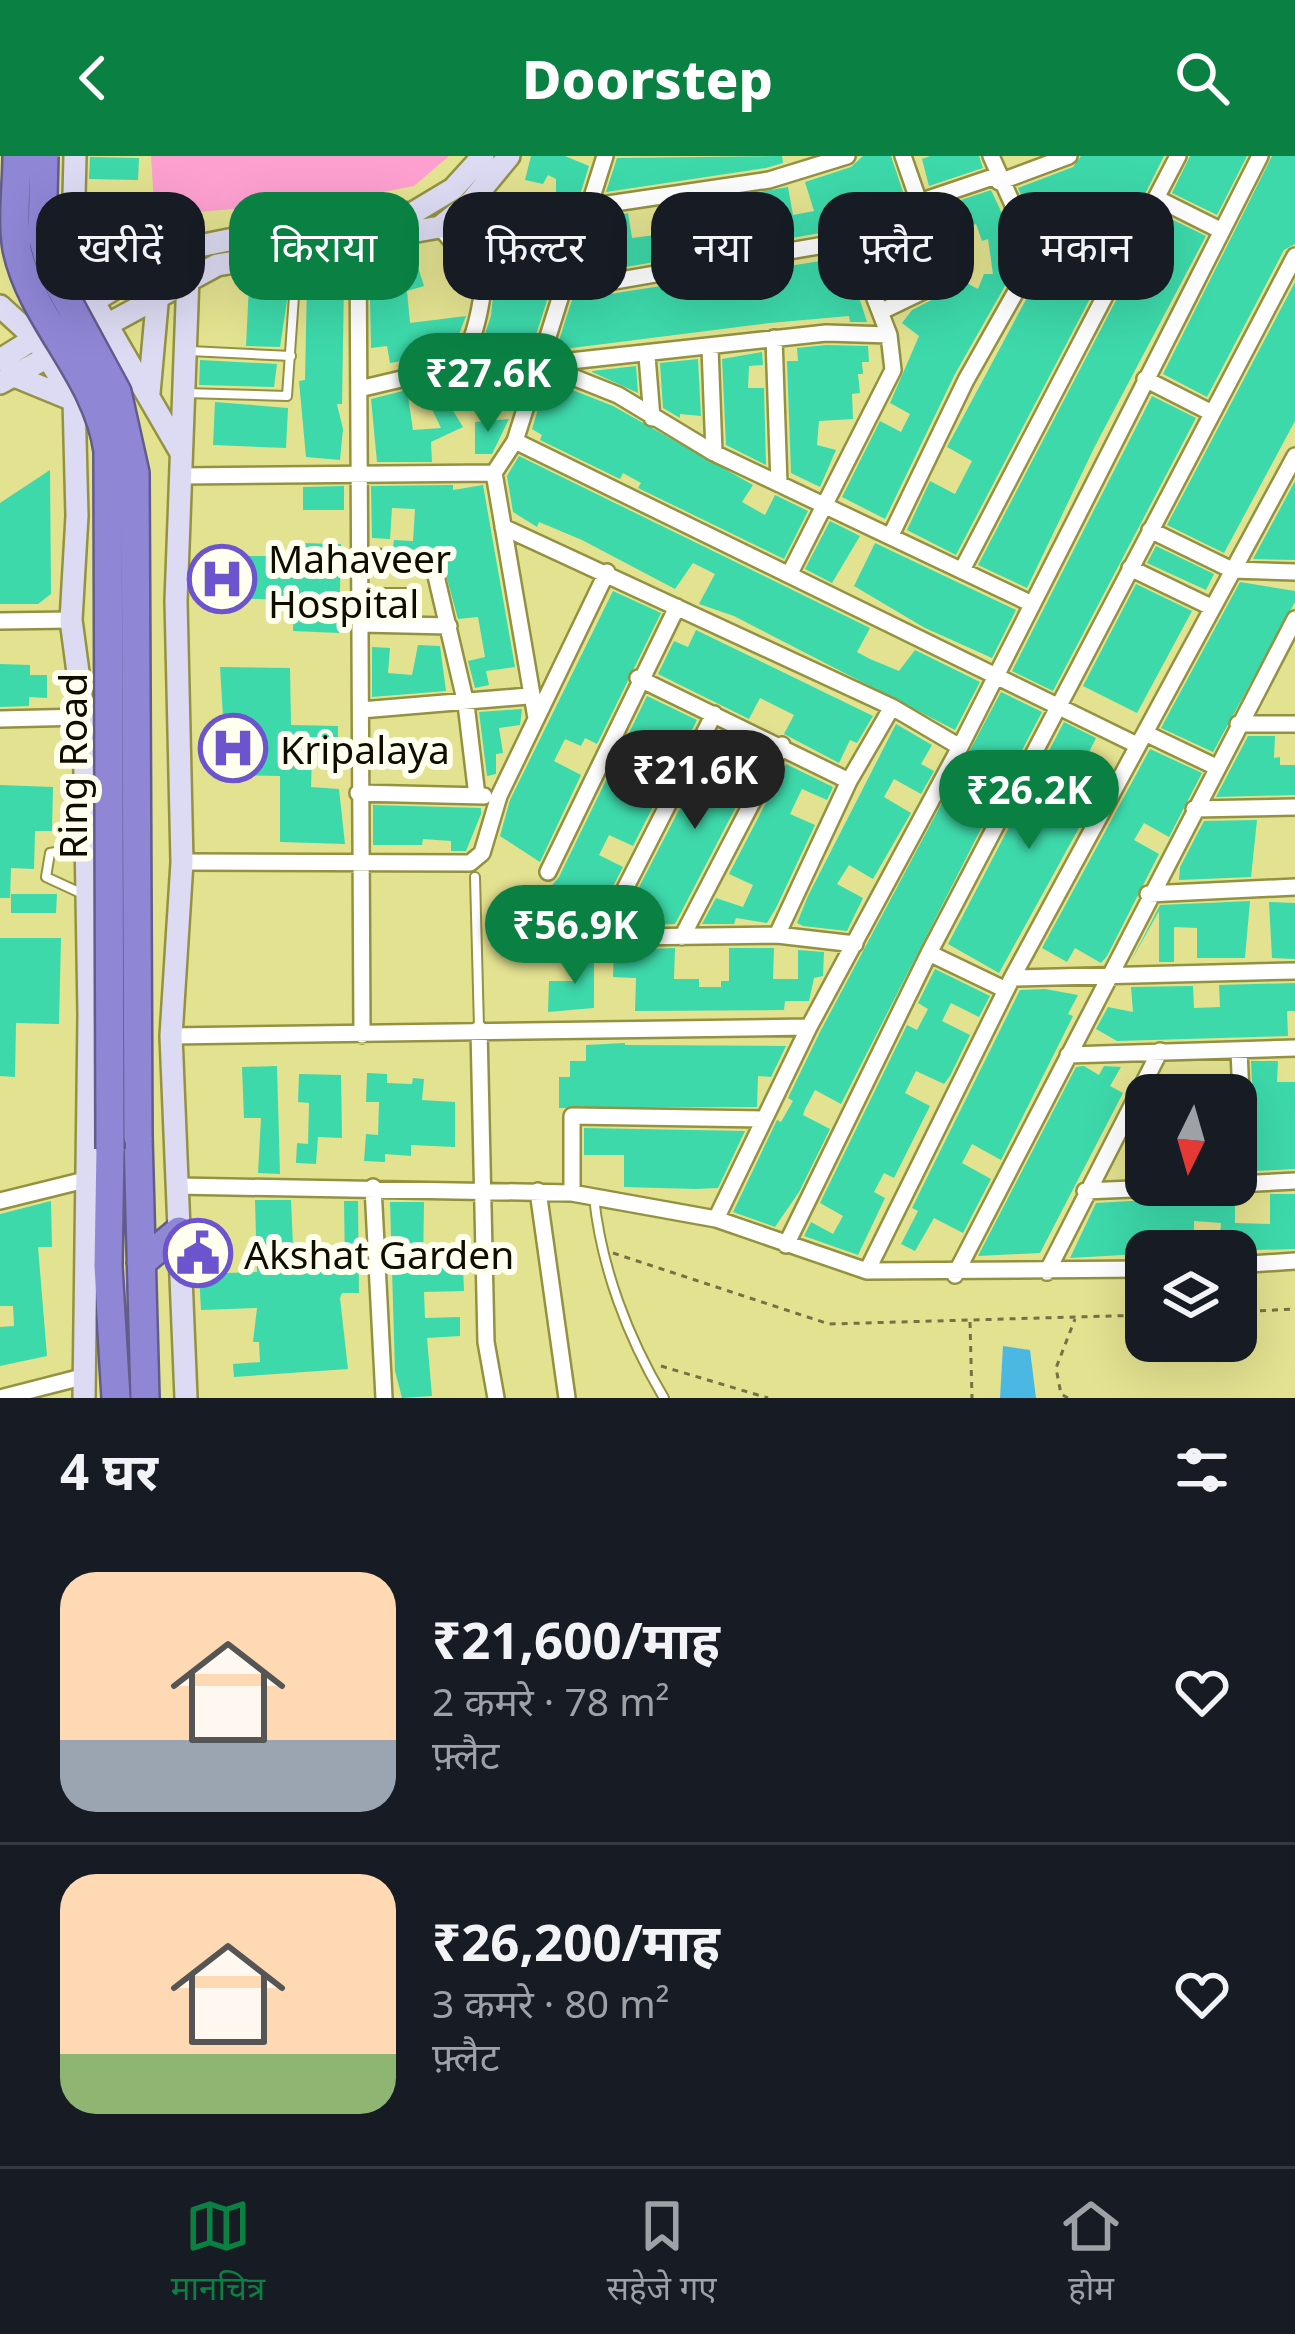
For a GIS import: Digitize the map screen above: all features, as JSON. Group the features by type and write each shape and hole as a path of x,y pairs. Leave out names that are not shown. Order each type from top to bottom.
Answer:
{"highway":[{"name":"Ring Road","path":"17,156 17,248 27,278 99,412 109,452 108,1266 116,1398"},
{"name":"Ring Road","path":"44,156 42,236 52,272 117,392 135,473 138,1137 146,1398"},
{"path":"141,1263 179,1231"}],"street":[{"path":"75,156 73,236 78,274 180,451"},
{"path":"419,208 454,189 483,156"},
{"path":"479,192 509,156"},
{"path":"593,192 605,156"},
{"path":"627,201 769,180 848,156"},
{"path":"903,156 916,192"},
{"path":"992,156 1004,192"},
{"path":"953,192 1069,156"},
{"path":"1159,192 1178,156"},
{"path":"716,1219 809,1027 960,747 1260,156"},
{"path":"1174,210 1222,231"},
{"path":"419,232 443,225"},
{"path":"359,389 414,376 419,388 430,392 448,382 467,354 484,281 440,227"},
{"path":"4,373 36,339 95,302 194,243 229,238"},
{"path":"627,280 818,247"},
{"path":"786,1245 928,952 1295,256"},
{"path":"4,373 50,359 147,300"},
{"path":"149,393 157,300"},
{"path":"186,1398 171,1036 182,862 176,601 187,300"},
{"path":"358,300 362,1035"},
{"path":"536,718 528,696 494,473 515,441 559,300"},
{"path":"790,573 892,370 889,335 875,300"},
{"path":"880,312 905,300"},
{"path":"892,533 966,380 1011,300"},
{"path":"962,569 1102,300"},
{"path":"0,306 36,339 74,400 78,482 71,620 84,717 87,896 83,1387 0,1398"},
{"path":"540,364 647,356 774,338 856,332 889,335"},
{"path":"774,338 778,484"},
{"path":"710,347 714,453"},
{"path":"647,356 652,418"},
{"path":"540,364 618,395 714,453 892,533 1030,603"},
{"path":"4,373 74,400"},
{"path":"1145,380 1212,413"},
{"path":"515,441 997,675 1214,766"},
{"path":"867,1271 1009,984 1295,456"},
{"path":"179,476 494,473"},
{"path":"503,527 892,706 960,747"},
{"path":"1150,530 1232,571 1295,572"},
{"path":"362,556 433,562 466,704 477,796"},
{"path":"1130,568 1211,607"},
{"path":"182,862 470,863 482,853 499,796 607,572"},
{"path":"548,872 638,678 677,607"},
{"path":"955,1275 1214,766 1295,619"},
{"path":"0,621 71,620"},
{"path":"362,624 448,626"},
{"path":"638,678 849,781"},
{"path":"361,710 528,696"},
{"path":"777,935 849,781 892,706"},
{"path":"600,938 714,714"},
{"path":"0,719 84,717"},
{"path":"1238,724 1295,724"},
{"path":"682,937 782,745"},
{"path":"358,793 499,796"},
{"path":"1194,809 1295,807"},
{"path":"1148,894 1295,887"},
{"path":"550,938 777,935 855,944"},
{"path":"928,952 1009,984 1295,971"},
{"path":"171,1036 809,1027"},
{"path":"479,1029 486,1342 496,1398"},
{"path":"1068,1054 1295,1048"},
{"path":"1047,1272 1160,1051"},
{"path":"1239,1051 1239,1074"},
{"path":"572,1192 572,1116 764,1119"},
{"path":"0,1202 85,1180"},
{"path":"1257,1183 1295,1180"},
{"path":"177,1186 572,1192 716,1219 867,1271 955,1275 1125,1270"},
{"path":"373,1187 384,1398"},
{"path":"1085,1191 1125,1189"},
{"path":"538,1191 567,1398"},
{"path":"1257,1264 1295,1261"}],"lane":[{"path":"183,393 287,396 294,300"},
{"path":"185,351 291,356"},
{"path":"362,593 411,592"},
{"path":"86,848 62,847 50,853 45,865 46,877 87,896"},
{"path":"476,877 479,1029"},
{"path":"594,1196 601,1249 642,1360 664,1398"}],"path":[{"path":"601,1249 829,1324 1125,1317"},
{"path":"1257,1311 1295,1309"},
{"path":"1068,1398 1061,1394 1056,1368 1076,1318"},
{"path":"970,1320 972,1398"},
{"path":"642,1360 768,1398"}],"shaded area":[{"path":"151,156 449,156 414,186 383,192 229,192 229,209 205,211 205,192 153,192"}],"water":[{"path":"1003,1346 1030,1350 1036,1398 1000,1398"}],"building":[{"path":"531,156 565,156 589,166 581,192 556,192 556,179 548,175 543,184 525,180"},
{"path":"782,156 783,163 606,192 617,158"},
{"path":"863,156 891,156 903,192 818,192 818,233 794,238 794,215 814,211 805,182 851,167"},
{"path":"979,156 983,168 929,186 922,159"},
{"path":"1081,156 1164,156 1146,192 1020,192 1018,188 1073,167"},
{"path":"1190,156 1247,156 1217,215 1172,192"},
{"path":"1272,156 1295,156 1295,244 1284,250 1207,397 1163,374"},
{"path":"90,157 139,158 138,180 89,179"},
{"path":"991,190 998,205 998,298 955,374 885,519 842,497 880,421 901,432 910,414 890,403 919,336 902,323 912,310 931,300 974,300 974,287 978,289 984,274 993,274 988,239 982,241 974,225 974,196"},
{"path":"627,213 632,238 651,236 651,263 627,267"},
{"path":"1174,220 1206,236 1174,297"},
{"path":"818,261 818,300 860,300 867,322 850,322 849,316 770,323 556,350 572,300 627,300 627,291 651,288 651,300 794,300 794,265"},
{"path":"1295,282 1295,421 1224,553 1167,525"},
{"path":"248,300 287,300 280,347 246,346"},
{"path":"307,300 344,300 342,404 337,404 343,429 340,460 306,457 299,381 305,380"},
{"path":"370,300 408,300 410,323 466,316 451,355 427,375 416,359 390,363 387,346 371,348"},
{"path":"493,300 547,300 512,410 497,404 504,386 492,382 496,360 478,354"},
{"path":"1026,300 1089,300 956,555 907,530 930,481 955,494 972,461 947,447"},
{"path":"1116,300 1172,300 1027,588 978,565"},
{"path":"868,346 869,362 862,362 863,374 858,374 860,393 852,394 853,419 819,421 817,445 836,450 820,487 791,473 787,361 798,361 797,348"},
{"path":"762,352 763,365 749,366 748,388 764,388 766,465 726,445 722,359"},
{"path":"698,359 701,416 680,414 680,418 663,408 660,363"},
{"path":"200,360 277,364 274,387 199,385"},
{"path":"636,366 638,393 592,372 592,371"},
{"path":"547,380 613,406 753,485 742,502 765,515 775,495 808,511 784,559 638,488 641,483 623,473 620,479 540,440 542,435 532,429"},
{"path":"407,390 413,430 441,428 429,403 444,396 463,427 431,442 432,462 377,462 371,399"},
{"path":"1152,396 1196,418 1053,691 1012,671"},
{"path":"215,402 288,408 286,448 213,445"},
{"path":"509,419 492,454 475,454 475,422"},
{"path":"519,456 870,628 857,652 870,659 899,671 915,650 980,682 955,730 734,616 699,604 715,574 693,563 675,589 582,540 539,522 537,527 513,512 507,476"},
{"path":"50,470 51,594 38,604 0,604 0,503"},
{"path":"1295,481 1295,560 1253,559"},
{"path":"453,485 453,490 483,485 515,667 486,671 489,685 475,688 468,661 485,657 478,617 458,619 440,553 393,547 394,540 413,541 415,509 392,508 390,539 372,538 371,486"},
{"path":"344,486 344,510 303,510 303,487"},
{"path":"830,521 860,536 832,583 805,569"},
{"path":"299,543 341,544 339,633 293,631 294,600 217,598 219,556 299,556"},
{"path":"875,543 1016,610 992,658 925,628 854,586"},
{"path":"1156,546 1214,574 1206,590 1147,563"},
{"path":"1240,582 1295,591 1295,602 1213,752 1161,728"},
{"path":"1136,584 1192,611 1137,713 1083,686"},
{"path":"613,591 661,613 597,744 585,738 581,746 565,739 554,761 581,775 540,862 500,836 510,800"},
{"path":"696,630 873,716 857,743 850,740 839,763 784,734 794,715 760,698 749,719 658,674 674,641 688,647"},
{"path":"418,645 440,646 446,691 372,697 372,647 390,648 388,673 412,675"},
{"path":"0,664 30,665 30,675 47,675 47,698 29,697 29,706 0,707"},
{"path":"220,667 290,668 291,725 338,726 338,753 312,753 311,787 339,789 345,844 280,842 280,776 234,775 233,717 223,717"},
{"path":"1001,692 1042,712 1002,789 996,786 982,812 988,815 841,1104 815,1090 805,1109 803,1115 830,1129 799,1192 775,1227 733,1212 777,1120 781,1122 793,1101 788,1098 820,1032"},
{"path":"647,696 697,720 633,846 609,835 599,855 623,867 593,925 568,926 556,920 562,908 541,898 559,877"},
{"path":"522,709 520,725 499,728 503,753 496,754 496,774 487,776 479,712"},
{"path":"1064,722 1096,738 1086,758 1110,770 1091,807 1061,793 1052,812 1080,826 999,973 948,944"},
{"path":"896,724 932,745 921,764 934,771 921,794 894,779 884,797 911,813 873,879 849,865 837,884 863,898 847,931 803,926 797,923 808,896"},
{"path":"720,731 764,753 675,924 637,925 624,916"},
{"path":"1248,736 1275,736 1274,758 1280,757 1280,765 1295,765 1295,795 1216,797"},
{"path":"1150,749 1202,773 1169,837 1144,823 1134,840 1159,854 1107,956 1101,963 1075,948 1067,962 1042,948"},
{"path":"786,764 833,787 827,800 802,789 790,814 815,825 776,908 767,923 736,918 734,924 702,924 716,898 743,907 753,885 729,874"},
{"path":"0,785 53,787 52,831 35,831 34,869 11,868 10,898 0,898"},
{"path":"373,805 481,808 481,814 466,851 451,851 451,841 423,839 422,845 373,845"},
{"path":"1257,820 1251,877 1179,880 1180,867 1204,821"},
{"path":"11,894 57,894 56,913 11,913"},
{"path":"1250,901 1245,958 1197,958 1197,928 1174,927 1174,962 1159,962 1159,911 1130,963 1160,905"},
{"path":"1269,902 1295,903 1295,959 1272,958"},
{"path":"0,938 61,938 59,1024 16,1023 15,1077 0,1076"},
{"path":"675,948 674,979 699,979 699,987 721,987 721,981 729,981 729,948 774,948 773,979 798,979 798,950 824,952 823,976 814,978 809,1001 785,1001 784,1010 635,1011 636,978 613,977 614,950"},
{"path":"576,950 594,950 594,1008 548,1012 549,981 576,981"},
{"path":"935,969 990,996 979,1017 951,1003 942,1021 970,1035 944,1084 916,1071 905,1093 930,1106 894,1178 884,1173 874,1192 885,1198 858,1255 804,1236 811,1222 833,1234 843,1216 820,1203 907,1025 917,1030 928,1009 918,1003"},
{"path":"1295,983 1295,1011 1287,1011 1288,1036 1117,1041 1096,1029 1108,1007 1133,1012 1131,987 1193,986 1194,1008 1220,1007 1219,985"},
{"path":"1020,990 1078,995 1068,1014 1073,1016 1001,1160 972,1144 962,1163 991,1179 963,1233 934,1218 915,1251 901,1244 918,1211 912,1208"},
{"path":"586,1045 786,1046 771,1077 758,1076 757,1107 559,1108 559,1077 570,1077 570,1061 586,1061"},
{"path":"1251,1061 1278,1061 1277,1082 1295,1082 1295,1169 1257,1171 1257,1074 1252,1074"},
{"path":"277,1066 280,1174 258,1173 261,1118 244,1118 242,1067"},
{"path":"1104,1066 1121,1067 1110,1086 1123,1093 1040,1253 978,1256 1076,1067 1099,1075"},
{"path":"367,1073 387,1074 387,1083 412,1084 413,1078 424,1079 422,1100 455,1102 455,1147 411,1145 411,1156 385,1154 385,1162 364,1161 366,1134 378,1135 379,1102 366,1102"},
{"path":"299,1074 341,1075 342,1138 318,1137 316,1164 296,1163 297,1143 308,1144 309,1103 298,1102"},
{"path":"584,1128 745,1131 718,1188 695,1189 624,1187 624,1155 584,1155"},
{"path":"1270,1194 1295,1194 1295,1249 1257,1250 1257,1230 1220,1230 1221,1223 1194,1221 1194,1230 1125,1230 1125,1255 1070,1258 1096,1203 1235,1206 1235,1223 1270,1224"},
{"path":"255,1200 291,1200 294,1269 345,1269 344,1201 358,1201 359,1293 342,1293 340,1298 348,1369 234,1377 233,1364 260,1362 259,1342 253,1342 257,1308 201,1310 199,1274 257,1272"},
{"path":"51,1201 52,1247 38,1247 47,1356 0,1366 0,1327 14,1326 13,1306 0,1306 0,1214"},
{"path":"390,1202 424,1202 423,1268 463,1267 464,1291 424,1292 425,1318 460,1317 460,1336 427,1338 432,1396 402,1398 395,1371"}],"place":[{"name":"Mahaveer Hospital","path":"222,579"},
{"name":"Kripalaya","path":"233,748"},
{"name":"Akshat Garden","path":"198,1253"}]}
